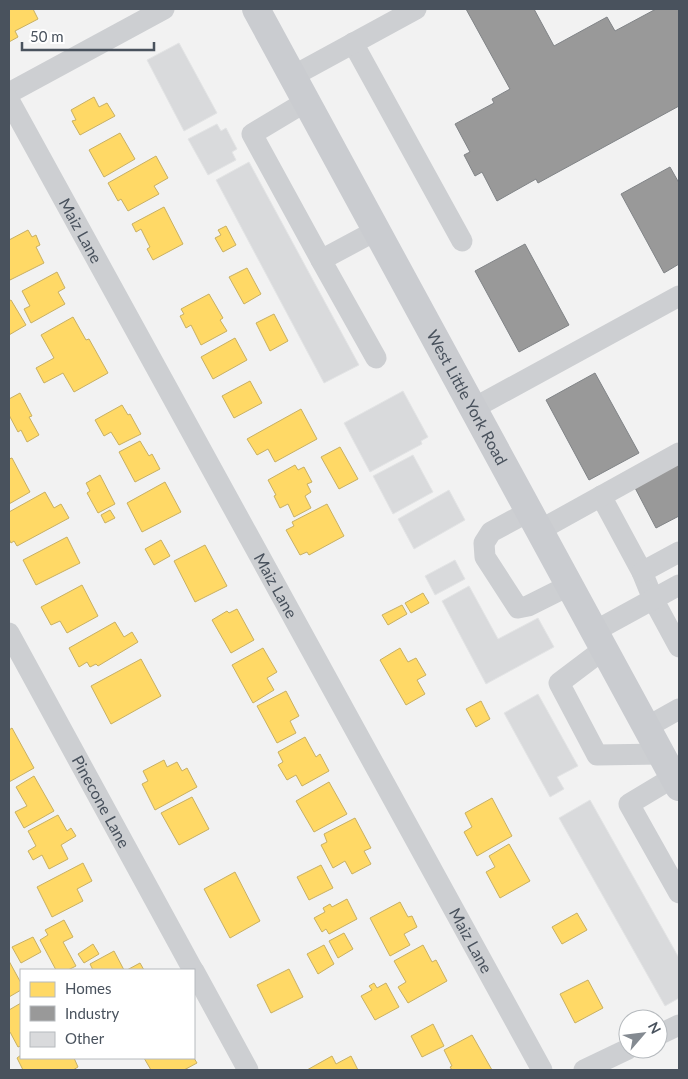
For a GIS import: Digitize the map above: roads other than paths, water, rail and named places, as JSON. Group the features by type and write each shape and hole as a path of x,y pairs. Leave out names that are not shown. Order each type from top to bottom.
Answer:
{"main road":[{"name":"West Little York Road","path":"256,9 677,782"}],"street":[{"path":"9,93 164,9"},
{"path":"293,76 416,9"},
{"path":"353,43 462,242"},
{"name":"Maiz Lane","path":"9,100 542,1070"},
{"path":"307,101 252,134 376,358"},
{"path":"321,260 377,230"},
{"path":"474,408 679,296"},
{"path":"570,585 528,606 518,608 485,557 484,543 491,532 535,520 601,496 679,453"},
{"path":"601,496 642,572 653,599 673,620 679,647"},
{"path":"642,572 679,552"},
{"path":"661,754 597,755 558,684 600,640 653,599 679,585"},
{"name":"Pinecone Lane","path":"9,633 193,969"},
{"path":"647,727 679,709"},
{"path":"677,782 629,804 673,866 679,893"},
{"name":"Pinecone Lane","path":"195,973 248,1070"},
{"path":"584,1070 618,1054"}]}
